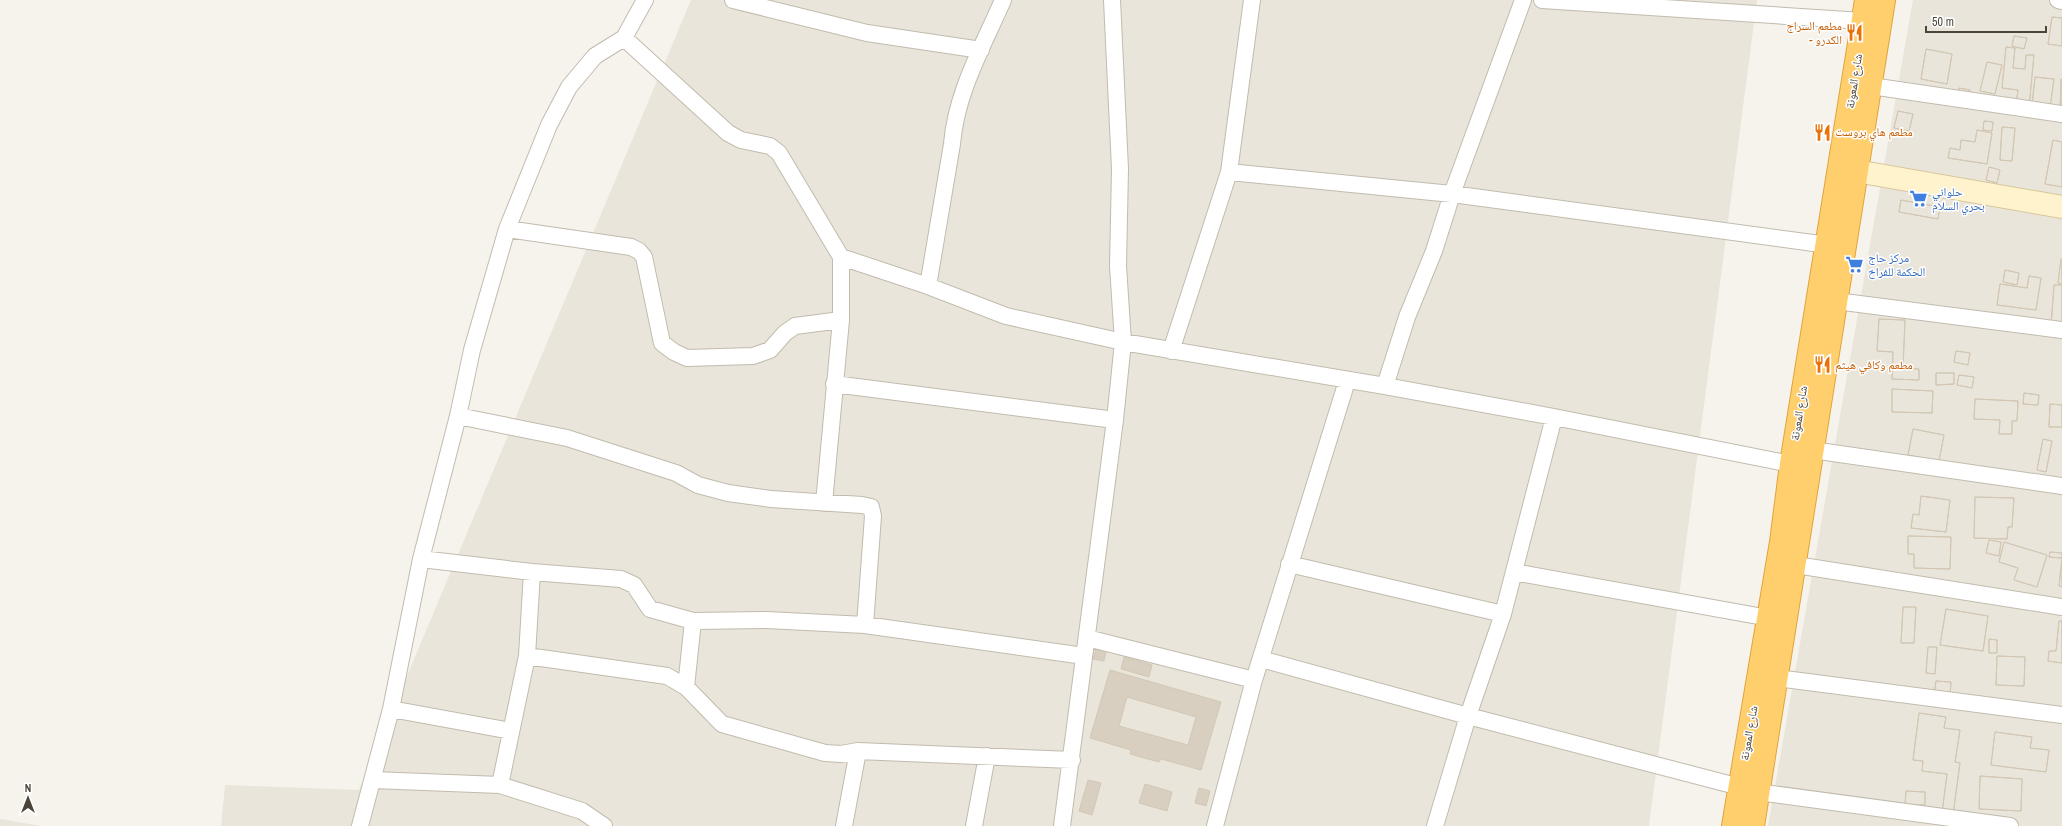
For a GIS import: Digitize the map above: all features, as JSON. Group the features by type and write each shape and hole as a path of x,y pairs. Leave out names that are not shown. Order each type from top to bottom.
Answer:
{"highway":[{"name":"شارع المعونة","path":"1757,743 1777,678 1796,565 1812,450 1836,301 1848,168 1866,0"},
{"name":"شارع المعونة","path":"1733,826 1749,790 1757,743 1769,618 1791,464 1818,295 1828,245 1871,86 1878,25 1884,0"},
{"name":"شارع المعونة","path":"1749,790 1753,826"}],"street":[{"path":"360,826 391,709 421,559 458,416 472,350 507,229 549,125 569,87 595,56 624,38 645,0"},
{"path":"733,0 867,33 981,50"},
{"path":"928,286 952,144 954,121 960,98 1003,0"},
{"path":"1062,826 1072,760 1115,420 1123,342 1118,266 1120,169 1112,0"},
{"path":"1171,351 1229,172 1252,0"},
{"path":"1385,386 1408,317 1434,251 1452,194 1523,0"},
{"path":"1542,0 1864,21"},
{"path":"2058,0 2062,1"},
{"path":"624,38 728,133 741,140 770,146 779,153 841,257 842,320 834,384 824,503"},
{"path":"1871,86 2062,114"},
{"path":"1848,168 2062,207"},
{"path":"1229,172 1452,194 1828,245"},
{"path":"507,229 631,246 639,251 644,257 662,343 674,352 687,358 753,356 770,350 785,333 794,326 842,320"},
{"path":"841,257 928,286 1006,316 1123,342 1347,381 1385,386 1554,417 1791,464"},
{"path":"1836,301 2062,330"},
{"path":"1215,826 1254,680 1347,381"},
{"path":"834,384 1115,420"},
{"path":"458,416 567,438 676,473 698,485 728,493 771,499 862,505 871,507 873,516 865,625"},
{"path":"1435,826 1468,716 1503,614 1554,417"},
{"path":"1812,450 2062,486"},
{"path":"421,559 532,572 621,579 634,584 650,609 693,621 767,620 865,625 1084,656"},
{"path":"1289,564 1503,614"},
{"path":"1796,565 2062,608"},
{"path":"500,785 510,731 527,656 532,572"},
{"path":"1514,572 1769,618"},
{"path":"686,687 693,621"},
{"path":"1087,638 1254,680"},
{"path":"527,656 667,676 686,687 722,724 825,753 841,754 858,751 1072,760"},
{"path":"1261,659 1468,716 1749,790 2010,826"},
{"path":"1777,678 2062,715"},
{"path":"391,709 510,731"},
{"path":"844,826 858,751"},
{"path":"974,826 987,756"},
{"path":"373,780 500,785 582,810 604,826"}],"shaded area":[{"path":"691,0 1757,0 1649,826 221,826 225,785 359,790"},
{"path":"1913,0 2062,0 2062,826 1768,826"},
{"path":"0,819 41,826 0,826"}],"building":[{"path":"2052,17 2062,18 2062,46 2048,44"},
{"path":"2052,17 2062,18 2062,46 2048,44"},
{"path":"2014,36 2027,38 2024,49 2012,46"},
{"path":"2014,36 2027,38 2024,49 2012,46"},
{"path":"2006,47 2015,48 2013,68 2025,69 2026,55 2034,55 2029,107 2016,106 2018,90 2002,88"},
{"path":"2006,47 2015,48 2013,68 2025,69 2026,55 2034,55 2029,107 2016,106 2018,90 2002,88"},
{"path":"1926,49 1952,54 1947,84 1921,79"},
{"path":"1926,49 1952,54 1947,84 1921,79"},
{"path":"1987,62 2002,65 1995,94 1980,91"},
{"path":"1987,62 2002,65 1995,94 1980,91"},
{"path":"2035,77 2054,79 2050,108 2032,105"},
{"path":"2035,77 2054,79 2050,108 2032,105"},
{"path":"2061,79 2062,114 2060,114"},
{"path":"2061,79 2062,114 2060,114"},
{"path":"1959,88 1970,90 1969,100 1957,99"},
{"path":"1959,88 1970,90 1969,100 1957,99"},
{"path":"1898,111 1913,114 1909,131 1894,128"},
{"path":"1898,111 1913,114 1909,131 1894,128"},
{"path":"1984,121 1993,122 1992,131 1983,130"},
{"path":"1984,121 1993,122 1992,131 1983,130"},
{"path":"2002,127 2015,128 2012,161 2000,160"},
{"path":"2002,127 2015,128 2012,161 2000,160"},
{"path":"1977,130 1992,133 1987,164 1948,158 1950,148 1960,150 1961,140 1975,142"},
{"path":"1977,130 1992,133 1987,164 1948,158 1950,148 1960,150 1961,140 1975,142"},
{"path":"2053,140 2062,142 2062,187 2045,184"},
{"path":"2053,140 2062,142 2062,187 2045,184"},
{"path":"1989,167 2000,170 1997,183 1986,180"},
{"path":"1989,167 2000,170 1997,183 1986,180"},
{"path":"1901,200 1940,207 1938,219 1899,212"},
{"path":"1901,200 1940,207 1938,219 1899,212"},
{"path":"2062,259 2062,284 2058,283"},
{"path":"2062,259 2062,284 2058,283"},
{"path":"2005,270 2019,273 2017,285 2003,282"},
{"path":"2005,270 2019,273 2017,285 2003,282"},
{"path":"2029,276 2041,278 2036,310 1997,305 2000,284 2027,288"},
{"path":"2029,276 2041,278 2036,310 1997,305 2000,284 2027,288"},
{"path":"2054,285 2062,285 2062,326 2051,326"},
{"path":"2054,285 2062,285 2062,326 2051,326"},
{"path":"1879,319 1905,320 1903,368 1919,369 1919,380 1892,379 1893,352 1877,351"},
{"path":"1879,319 1905,320 1903,368 1919,369 1919,380 1892,379 1893,352 1877,351"},
{"path":"1956,351 1970,353 1968,365 1954,362"},
{"path":"1956,351 1970,353 1968,365 1954,362"},
{"path":"1936,373 1954,373 1954,384 1936,385"},
{"path":"1936,373 1954,373 1954,384 1936,385"},
{"path":"1959,375 1974,377 1972,388 1957,385"},
{"path":"1959,375 1974,377 1972,388 1957,385"},
{"path":"1892,389 1933,391 1932,413 1892,412"},
{"path":"1892,389 1933,391 1932,413 1892,412"},
{"path":"2024,393 2039,395 2038,405 2023,404"},
{"path":"2024,393 2039,395 2038,405 2023,404"},
{"path":"1975,399 2018,401 2017,421 2012,421 2012,434 1999,434 2000,420 1974,419"},
{"path":"1975,399 2018,401 2017,421 2012,421 2012,434 1999,434 2000,420 1974,419"},
{"path":"2050,404 2062,405 2062,427 2049,427"},
{"path":"2050,404 2062,405 2062,427 2049,427"},
{"path":"1913,429 1944,435 1939,461 1908,455"},
{"path":"1913,429 1944,435 1939,461 1908,455"},
{"path":"2043,439 2052,441 2046,472 2037,470"},
{"path":"2043,439 2052,441 2046,472 2037,470"},
{"path":"1921,496 1950,500 1946,532 1911,528 1913,514 1919,515"},
{"path":"1921,496 1950,500 1946,532 1911,528 1913,514 1919,515"},
{"path":"1975,497 2014,498 2012,527 2008,527 2007,539 1974,538"},
{"path":"1975,497 2014,498 2012,527 2008,527 2007,539 1974,538"},
{"path":"1908,536 1951,537 1950,569 1914,568 1914,554 1908,554"},
{"path":"1908,536 1951,537 1950,569 1914,568 1914,554 1908,554"},
{"path":"1989,540 2001,542 1999,556 1986,553"},
{"path":"1989,540 2001,542 1999,556 1986,553"},
{"path":"2004,542 2047,555 2037,587 2014,580 2018,568 1999,562"},
{"path":"2004,542 2047,555 2037,587 2014,580 2018,568 1999,562"},
{"path":"2050,552 2062,553 2062,558 2049,557"},
{"path":"2050,552 2062,553 2062,558 2049,557"},
{"path":"2062,558 2062,587 2059,586"},
{"path":"2062,558 2062,587 2059,586"},
{"path":"1903,607 1916,607 1914,643 1901,643"},
{"path":"1903,607 1916,607 1914,643 1901,643"},
{"path":"1946,609 1988,616 1983,651 1940,645"},
{"path":"1946,609 1988,616 1983,651 1940,645"},
{"path":"2059,621 2062,621 2062,663 2048,661 2049,651 2056,651"},
{"path":"2059,621 2062,621 2062,663 2048,661 2049,651 2056,651"},
{"path":"1989,639 1997,640 1997,653 1989,653"},
{"path":"1989,639 1997,640 1997,653 1989,653"},
{"path":"1928,647 1937,647 1935,674 1926,673"},
{"path":"1928,647 1937,647 1935,674 1926,673"},
{"path":"1096,649 1106,652 1104,661 1093,659"},
{"path":"1997,656 2025,657 2024,686 1996,685"},
{"path":"1997,656 2025,657 2024,686 1996,685"},
{"path":"1124,657 1152,665 1149,677 1121,669"},
{"path":"1110,670 1221,702 1201,770 1161,759 1159,762 1130,754 1131,750 1090,738","holes":["1127,697 1196,717 1188,745 1119,726"]},
{"path":"1936,681 1951,682 1950,696 1934,695"},
{"path":"1936,681 1951,682 1950,696 1934,695"},
{"path":"1919,713 1946,717 1944,728 1960,730 1955,762 1960,763 1953,815 1942,813 1947,774 1922,771 1923,761 1913,760"},
{"path":"1919,713 1946,717 1944,728 1960,730 1955,762 1960,763 1953,815 1942,813 1947,774 1922,771 1923,761 1913,760"},
{"path":"1995,732 2032,737 2030,748 2049,750 2046,772 1991,765"},
{"path":"1995,732 2032,737 2030,748 2049,750 2046,772 1991,765"},
{"path":"1980,776 2022,779 2021,811 1979,809"},
{"path":"1980,776 2022,779 2021,811 1979,809"},
{"path":"1088,780 1101,783 1092,815 1079,811"},
{"path":"1145,784 1172,792 1167,811 1139,803"},
{"path":"1199,788 1210,791 1206,806 1195,803"},
{"path":"1906,791 1925,792 1925,805 1905,805"},
{"path":"1906,791 1925,792 1925,805 1905,805"}],"place":[{"name":"مطعم السراج - الكدرو","path":"1855,33"},
{"name":"مطعم هاي بروست","path":"1822,132"},
{"name":"حلواني بحري السلام","path":"1919,199"},
{"name":"مركز حاج الحكمة للفراخ","path":"1855,265"},
{"name":"مطعم وكافي هيثم","path":"1822,365"}]}
